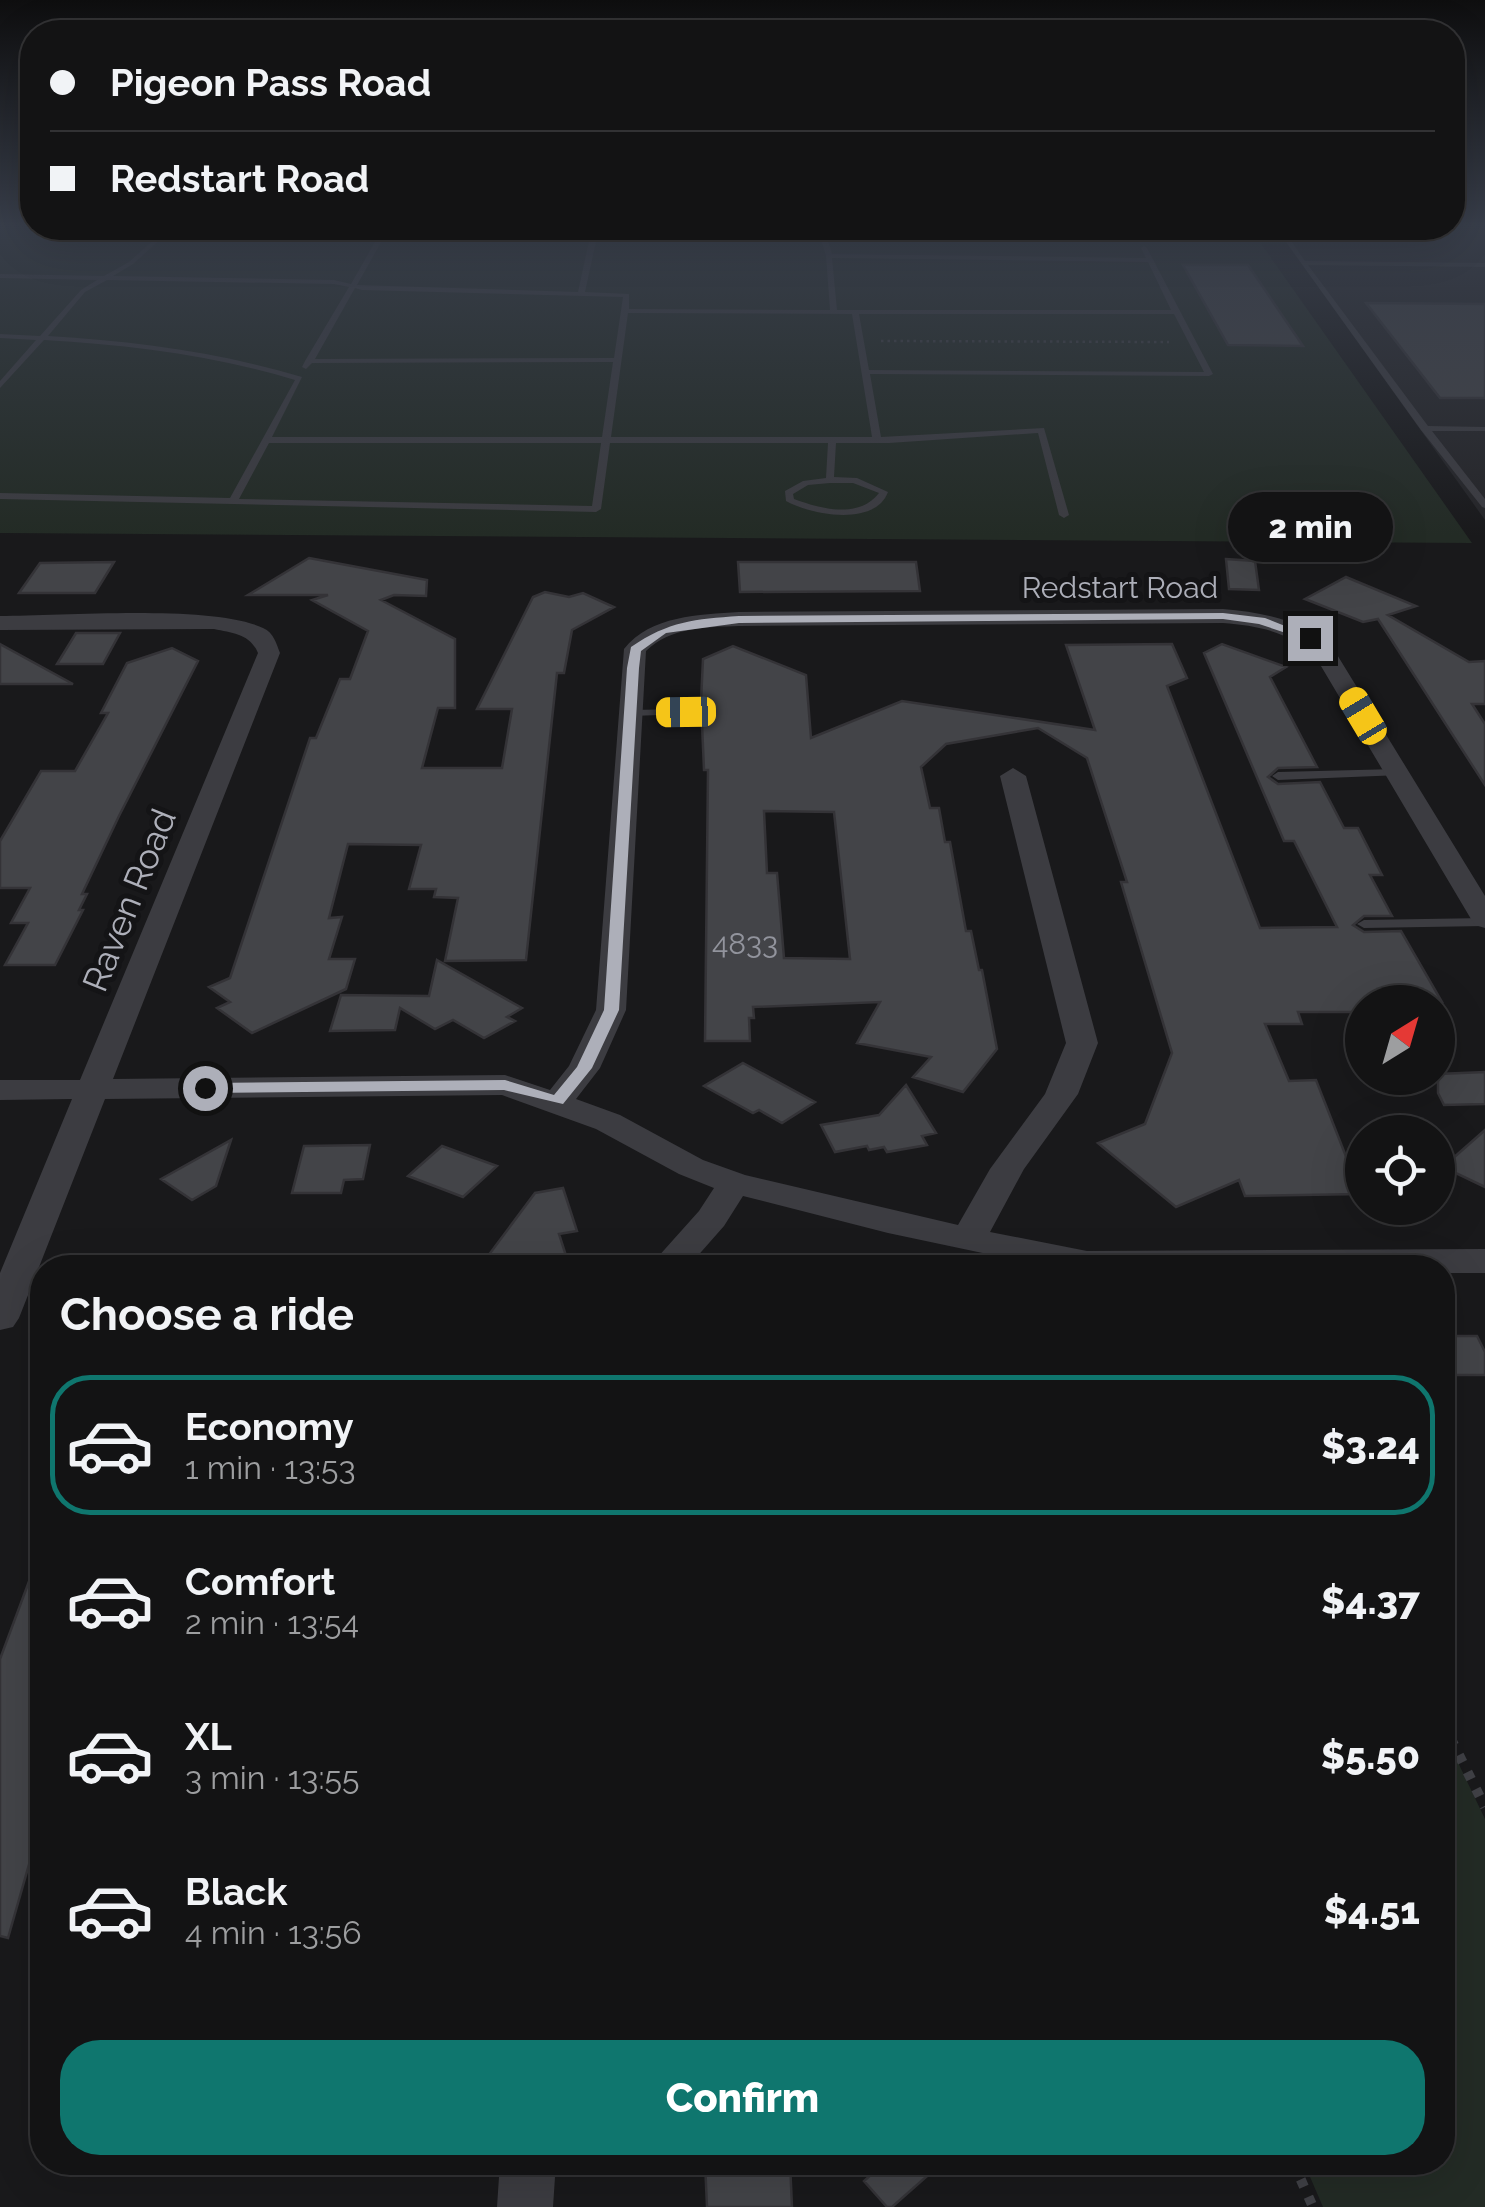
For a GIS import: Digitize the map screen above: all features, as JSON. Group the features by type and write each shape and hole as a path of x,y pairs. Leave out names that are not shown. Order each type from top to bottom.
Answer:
{"street":[{"name":"Redstart Road","path":"558,1101 584,1068 611,1010 636,649 651,636 709,621 1223,616 1290,628 1319,645 1485,920"},
{"name":"Raven Road","path":"0,624 230,624 263,638 269,654 0,1318"},
{"path":"970,1237 1008,1168 1066,1089 1082,1042 1012,776"},
{"path":"0,1090 505,1085 608,1122 691,1167 734,1183 888,1222 1051,1255"},
{"path":"678,1255 712,1218 734,1183"},
{"path":"1455,1261 1485,1261"},
{"path":"525,2207 527,2175"}],"lane":[{"path":"0,386 47,330"},
{"path":"233,502 329,330"},
{"path":"0,496 596,509 622,330"},
{"path":"858,330 877,440"},
{"path":"866,372 1209,374 1186,330"},
{"path":"1352,330 1485,505"},
{"path":"0,336 160,345 251,363 299,380"},
{"path":"310,362 618,360"},
{"path":"1424,428 1485,429"},
{"path":"267,440 877,440 1040,430 1064,515"},
{"path":"830,480 832,440"},
{"path":"830,480 869,484 884,492 883,497 864,510 840,512 790,501 788,493 806,483 830,480"},
{"path":"1471,487 1485,487"},
{"path":"630,712 686,712"},
{"path":"1278,776 1398,774"},
{"path":"1364,924 1485,920"}],"path":[{"path":"1029,330 1033,342"},
{"path":"860,341 1192,342"},
{"path":"1455,1747 1485,1807"},
{"path":"1299,2175 1313,2207"}],"shaded area":[{"path":"0,330 1322,330 1472,543 0,533"},
{"path":"1349,330 1485,330 1485,520"},
{"path":"1455,1756 1485,1819 1485,2207 1323,2207 1309,2175 1455,2175"}],"building":[{"path":"1220,330 1292,330 1303,346 1228,345"},
{"path":"1387,330 1485,330 1485,398 1440,398"},
{"path":"309,558 427,580 426,596 394,595 381,600 455,639 455,708 438,708 422,768 502,768 512,709 477,709 533,597 545,592 569,597 583,593 614,607 572,630 564,673 557,673 526,960 445,961 458,898 434,897 436,889 409,889 421,845 348,844 329,918 342,917 329,959 355,959 346,989 252,1033 217,1008 230,1002 209,987 230,978 310,738 316,738 340,679 350,679 368,631 312,600 328,595 248,595"},
{"path":"1226,559 1255,561 1259,590 1229,589"},
{"path":"114,562 95,593 19,593 40,563"},
{"path":"738,562 916,562 920,591 740,592"},
{"path":"1346,577 1416,606 1388,615 1469,662 1485,661 1485,704 1472,704 1485,724 1485,785 1378,619 1363,622 1305,599"},
{"path":"76,633 120,633 103,664 57,664"},
{"path":"0,644 73,684 0,684"},
{"path":"1172,644 1187,678 1167,686 1260,928 1337,927 1294,841 1284,841 1204,653 1222,644 1286,667 1270,677 1317,767 1278,768 1268,777 1278,784 1320,782 1344,828 1358,828 1382,875 1370,875 1392,916 1364,916 1353,925 1364,932 1401,931 1432,985 1345,985 1345,1012 1298,1012 1302,1024 1265,1024 1289,1081 1316,1080 1345,1154 1345,1194 1245,1196 1239,1180 1176,1207 1098,1143 1145,1124 1172,1053 1121,882 1127,882 1087,758 1038,728 946,744 921,767 930,808 939,808 945,842 950,842 966,931 971,931 982,970 997,1049 963,1092 913,1077 931,1057 857,1043 880,1002 753,1007 754,1018 749,1018 750,1041 705,1041 708,770 704,770 703,659 733,646 806,675 811,738 902,701 1095,730 1066,645","holes":["764,811 834,812 850,959 784,958 777,873 767,873"]},
{"path":"172,648 198,661 82,894 87,894 79,910 83,910 55,965 5,965 28,923 11,923 30,888 0,888 0,841 41,771 75,771 108,713 101,713 127,663"},
{"path":"437,960 522,1008 507,1017 515,1021 484,1038 453,1020 435,1029 400,1008 395,1030 330,1031 341,995 429,996"},
{"path":"743,1063 815,1102 782,1123 759,1110 753,1113 704,1086"},
{"path":"1485,1072 1485,1104 1444,1105 1439,1095 1455,1095 1455,1073"},
{"path":"906,1085 936,1133 922,1136 927,1145 887,1152 884,1147 869,1150 867,1146 835,1152 821,1125 879,1115"},
{"path":"1485,1130 1485,1187 1455,1173 1455,1156"},
{"path":"231,1140 216,1186 192,1200 161,1179"},
{"path":"370,1145 363,1179 344,1180 341,1193 292,1193 304,1146"},
{"path":"442,1146 497,1166 463,1197 408,1176"},
{"path":"563,1188 577,1231 559,1234 566,1255 489,1255 535,1193"},
{"path":"1455,1336 1477,1336 1485,1352 1485,1375 1455,1375"},
{"path":"30,1579 30,1861 8,1938 0,1936 0,1659"},
{"path":"706,2175 791,2175 792,2207 707,2207"},
{"path":"871,2175 928,2175 892,2207 887,2207 864,2181"}],"route":[{"path":"205,1088 505,1085 558,1101 584,1068 611,1010 633,668 641,642 662,630 739,619 1223,616 1261,620 1310,638"}]}
